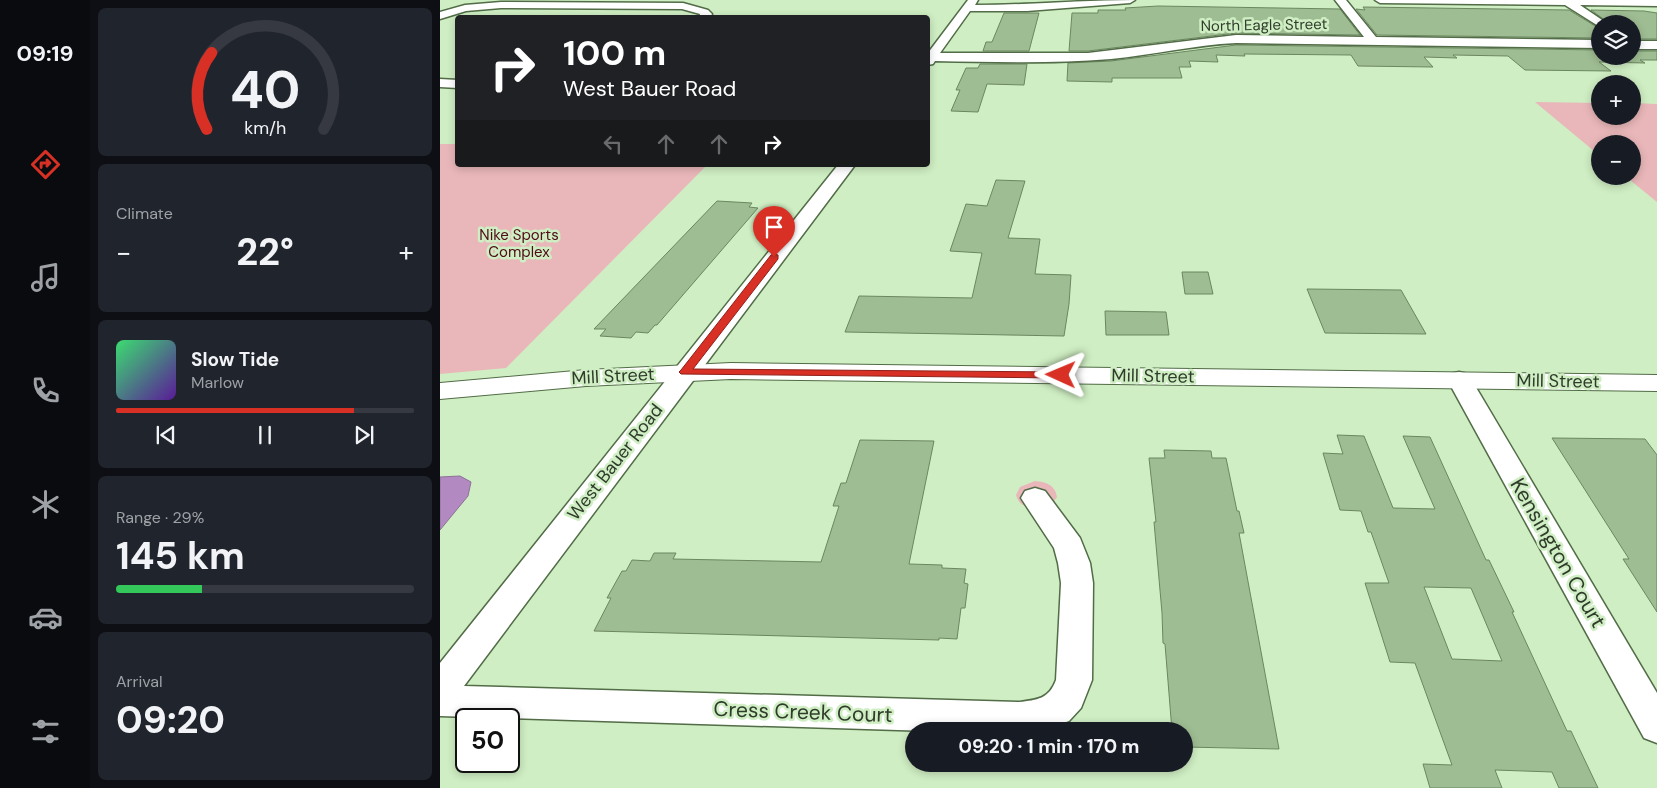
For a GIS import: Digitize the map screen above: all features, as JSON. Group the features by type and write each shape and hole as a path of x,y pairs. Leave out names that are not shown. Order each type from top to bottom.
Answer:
{"main road":[{"name":"Mill Street","path":"440,392 561,379 685,372 1657,383"}],"street":[{"path":"930,55 970,4 1027,8 1130,0"},
{"path":"1340,0 1373,41"},
{"path":"1380,0 1657,3"},
{"path":"1566,1 1591,17"},
{"path":"440,16 465,8 511,4 676,6 702,13"},
{"name":"North Eagle Street","path":"930,55 1089,56 1222,39 1591,44"},
{"path":"1641,44 1657,45"},
{"path":"440,83 455,84"},
{"name":"West Bauer Road","path":"440,690 845,167"},
{"name":"Kensington Court","path":"1459,380 1657,727"},
{"name":"Cress Creek Court","path":"440,701 1018,718 1038,716 1056,710 1068,697 1074,680 1077,582 1069,546 1035,498"}],"green space":[{"path":"1535,102 1591,103 1591,125 1641,125 1641,103 1657,104 1657,202 1636,185 1641,185 1641,135 1591,135 1591,149"},
{"name":"Nike Sports Complex","path":"440,144 455,144 455,167 705,167 506,368 440,374"},
{"path":"1035,481 1052,486 1057,497 1052,504 1031,507 1018,501 1016,495 1020,487"}],"shaded area":[{"path":"460,476 471,482 468,496 440,530 440,477"}],"building":[{"path":"1158,6 1340,9 1360,35 1236,33 1088,51 1069,51 1072,13 1098,13 1098,10 1126,10 1125,8"},
{"path":"1363,7 1569,10 1591,23 1591,38 1377,35 1356,9 1365,10"},
{"path":"1591,10 1657,13 1657,39 1641,39 1641,15 1598,15"},
{"path":"1004,13 1039,13 1029,51 983,51 986,42 992,42"},
{"path":"1236,45 1591,50 1591,65 1603,65 1611,71 1525,70 1508,56 1453,55 1457,58 1424,57 1433,67 1358,66 1351,55 1244,54 1245,56 1216,55 1218,62 1189,61 1191,67 1179,67 1182,78 1112,78 1112,82 1067,81 1068,63 1111,61"},
{"path":"1641,51 1657,51 1657,60 1641,60"},
{"path":"980,64 1027,64 1024,85 987,84 978,112 951,111 960,90 956,90 966,68 978,68"},
{"path":"996,180 1025,181 1008,238 1040,239 1035,274 1071,275 1064,336 845,332 859,296 972,298 982,253 950,251 966,204 987,206"},
{"path":"717,201 752,203 749,207 758,208 648,333 636,332 631,338 600,336 606,329 594,329"},
{"path":"1182,272 1208,272 1213,294 1185,294"},
{"path":"1307,289 1401,290 1426,334 1325,333"},
{"path":"1105,311 1166,312 1169,335 1106,335"},
{"path":"1337,435 1364,436 1393,508 1435,509 1403,436 1430,437 1486,560 1489,560 1514,612 1512,612 1567,731 1571,731 1598,788 1559,788 1552,772 1495,770 1502,788 1430,788 1423,764 1452,765 1415,663 1390,662 1365,583 1389,583 1371,532 1368,532 1361,511 1340,510 1323,453 1343,454","holes":["1424,587 1471,588 1502,661 1452,659"]},
{"path":"1552,438 1645,439 1657,455 1657,612 1623,559 1629,559"},
{"path":"860,440 934,441 909,564 942,565 942,568 966,569 964,583 968,584 965,608 961,608 957,639 594,631 611,598 607,598 622,571 626,571 632,560 650,561 654,553 676,553 673,559 821,562 839,506 833,506 841,483 846,483"},
{"path":"1164,450 1211,451 1212,458 1226,458 1237,511 1239,511 1244,533 1239,533 1279,749 1193,747 1193,722 1171,722 1165,644 1163,643 1154,522 1156,522 1149,458 1165,458"}],"route":[{"path":"774,257 685,372 1061,375"}]}
